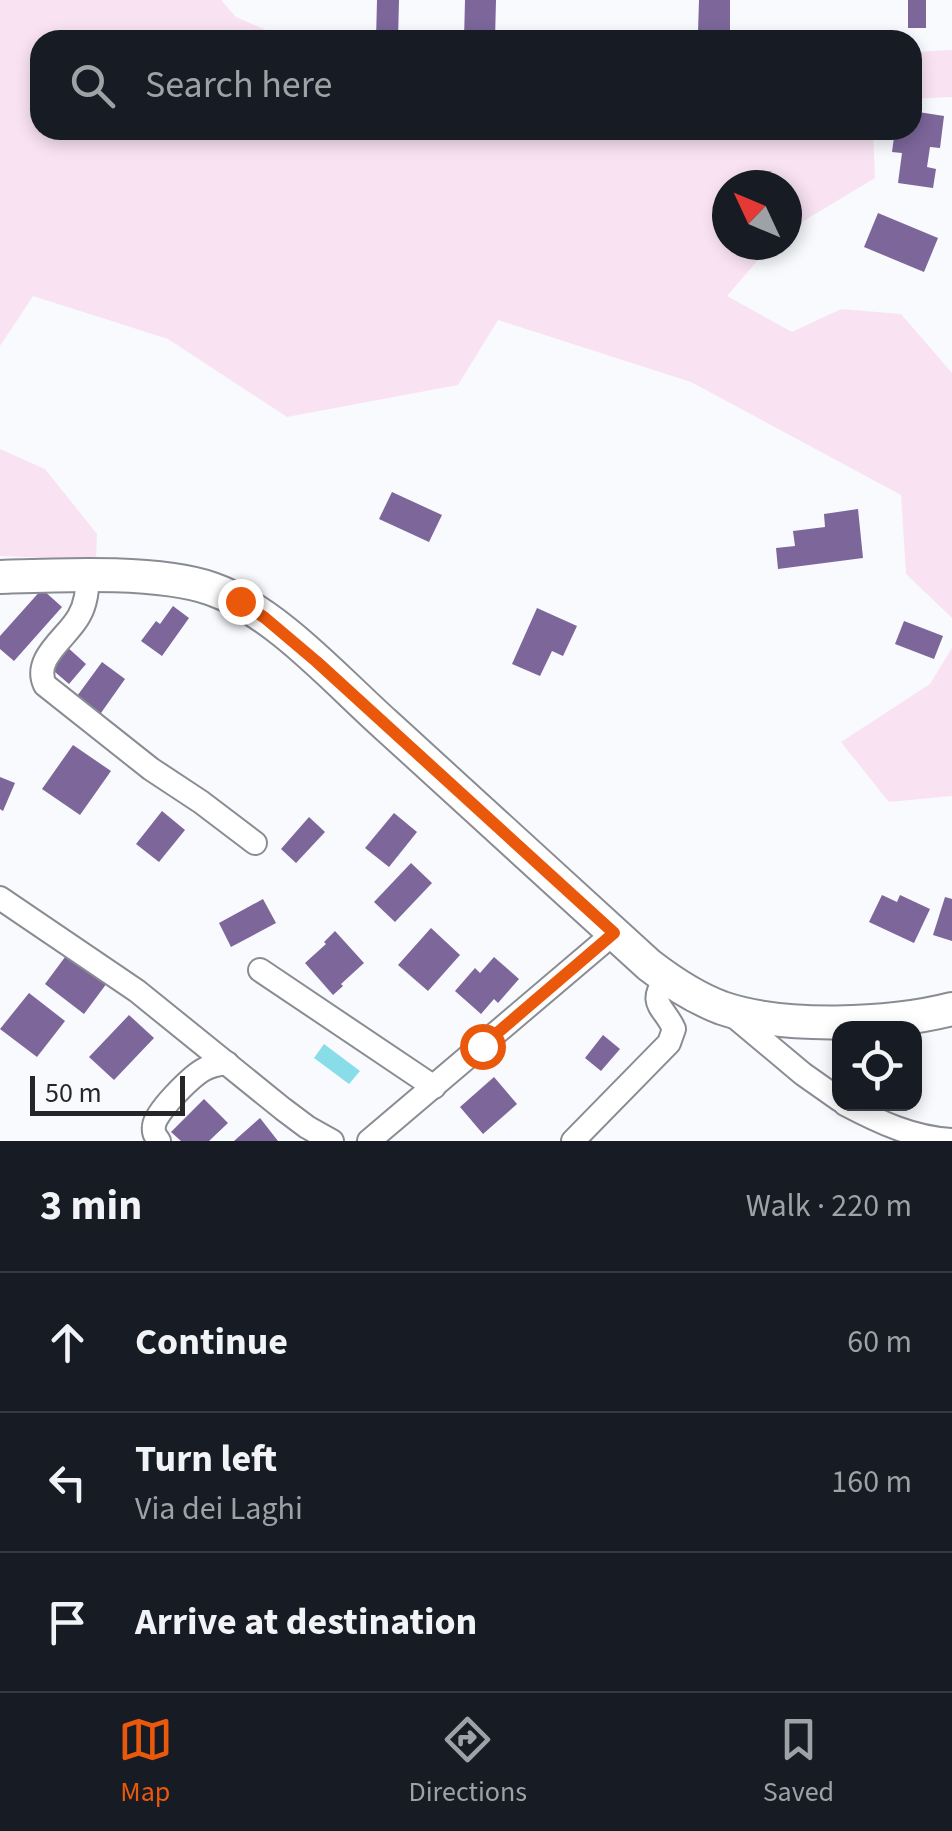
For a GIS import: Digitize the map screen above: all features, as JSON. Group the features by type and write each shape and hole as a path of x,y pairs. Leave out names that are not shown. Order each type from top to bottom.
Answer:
{"main road":[{"path":"0,577 158,579 198,585 252,608 317,662 666,978 724,1009 756,1017 838,1022 886,1020 952,1010"}],"street":[{"path":"88,577 82,611 42,665 41,678 152,769 254,843"},
{"path":"0,898 121,979 299,1121 332,1141"},
{"path":"369,1141 614,933"},
{"path":"260,970 434,1087"},
{"path":"574,1141 670,1043 674,1029 656,999 666,978"},
{"path":"724,1009 832,1095"},
{"path":"159,1141 153,1128 162,1111 199,1072 227,1064"},
{"path":"860,1111 895,1128 952,1140"}],"shaded area":[{"path":"0,0 221,0 236,17 266,30 30,30 30,140 873,140 875,178 802,222 802,170 712,170 712,260 758,260 727,296 792,332 841,309 901,314 952,373 952,618 906,574 901,495 691,382 498,320 458,385 287,417 168,339 33,296 0,346"},
{"path":"952,50 952,97 922,98 922,52"},
{"path":"0,449 45,469 97,534 96,560 0,556"},
{"path":"952,648 952,796 889,802 841,742 930,684"}],"water":[{"path":"324,1044 360,1071 349,1084 314,1058"}],"building":[{"path":"377,0 399,0 398,30 376,30"},
{"path":"465,0 496,0 495,30 464,30"},
{"path":"699,0 730,0 730,30 698,30"},
{"path":"908,0 926,0 926,28 908,28"},
{"path":"922,113 944,116 940,148 930,147 927,167 936,169 933,188 898,183 902,153 892,152 894,140 922,140"},
{"path":"878,213 938,238 924,272 864,247"},
{"path":"392,492 442,515 429,542 379,519"},
{"path":"858,509 863,558 778,569 776,548 795,546 793,531 825,527 824,514"},
{"path":"42,589 62,607 14,661 0,649 0,636"},
{"path":"173,606 189,618 162,656 141,641"},
{"path":"537,608 577,626 563,656 552,651 540,676 512,664"},
{"path":"904,621 943,636 934,659 895,644"},
{"path":"66,646 86,664 69,684 48,666"},
{"path":"102,662 125,679 96,720 72,703"},
{"path":"73,745 111,771 80,815 42,789"},
{"path":"0,777 15,783 3,811 0,809"},
{"path":"162,811 185,830 159,862 136,844"},
{"path":"394,813 417,832 389,867 365,848"},
{"path":"309,817 325,832 296,863 281,849"},
{"path":"411,863 432,883 395,922 374,902"},
{"path":"882,895 897,902 900,895 930,909 914,943 869,922"},
{"path":"945,897 952,899 952,941 933,935"},
{"path":"263,899 276,923 231,947 219,923"},
{"path":"431,928 460,955 428,991 398,965"},
{"path":"335,931 364,963 333,995 305,963"},
{"path":"68,953 107,983 84,1014 45,984"},
{"path":"494,957 519,979 498,1003 494,999 481,1014 455,991 475,968 480,973"},
{"path":"29,993 65,1021 37,1057 0,1029"},
{"path":"129,1015 154,1038 114,1080 89,1057"},
{"path":"603,1035 620,1049 601,1071 585,1058"},
{"path":"494,1077 517,1104 483,1134 460,1107"},
{"path":"204,1099 228,1123 209,1141 181,1141 171,1132"},
{"path":"260,1118 278,1141 234,1141"}],"route":[{"path":"240,601 317,662 614,933 482,1046"}]}
